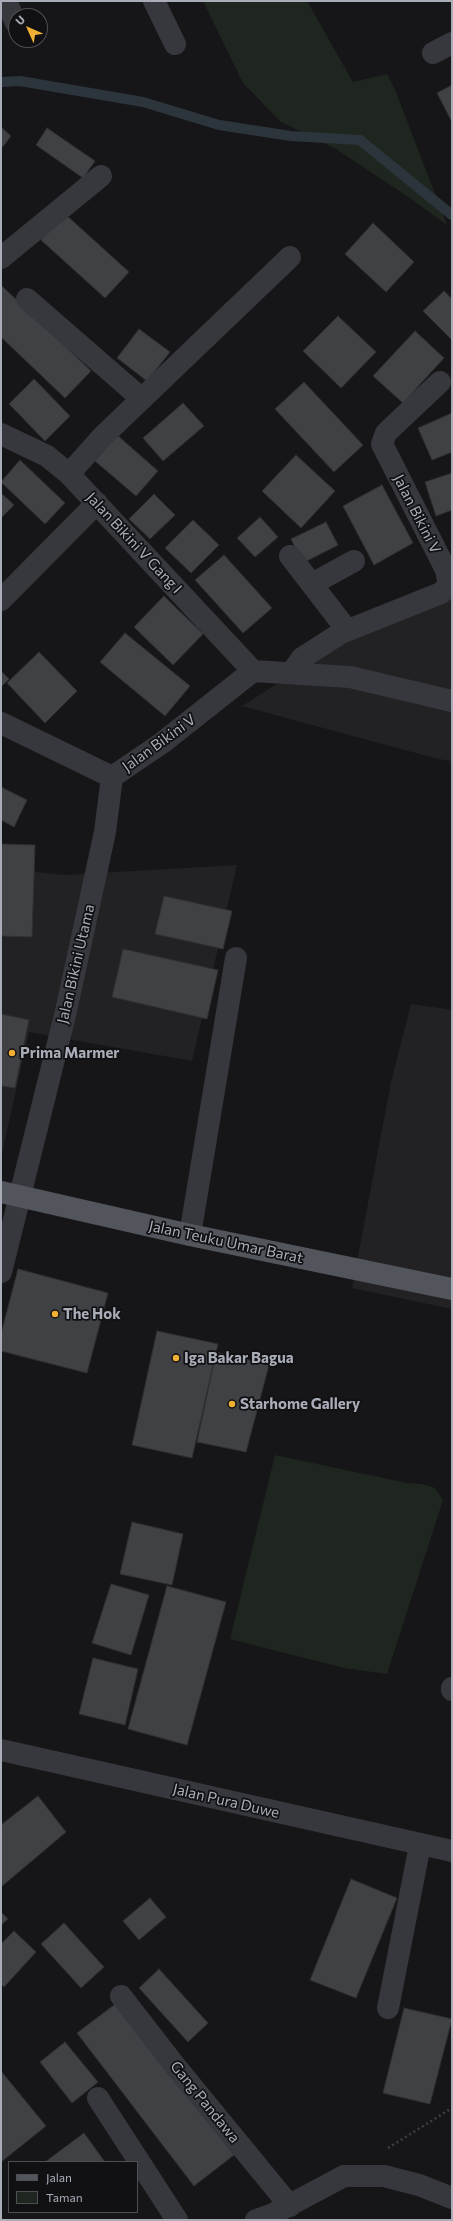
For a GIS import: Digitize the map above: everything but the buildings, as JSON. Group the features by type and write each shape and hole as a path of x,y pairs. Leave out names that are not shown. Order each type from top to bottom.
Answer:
{"main road":[{"name":"Jalan Teuku Umar Barat","path":"10,1194 190,1235 452,1289"}],"street":[{"path":"154,1 175,44"},
{"path":"433,53 452,43"},
{"path":"1,258 101,176"},
{"path":"69,474 102,437 290,257"},
{"path":"27,299 142,399"},
{"name":"Jalan Bikini V","path":"292,672 302,658 320,645 347,630 441,593 447,587 448,581 446,570 382,444 386,433 440,382"},
{"name":"Jalan Bikini V Gang I","path":"1,434 46,456 69,474 253,671"},
{"path":"1,600 97,503"},
{"path":"290,556 347,630"},
{"path":"312,584 354,561"},
{"path":"253,671 292,672 350,677 452,700"},
{"name":"Jalan Bikini V","path":"1,723 112,777 162,743 253,671"},
{"name":"Jalan Bikini Utama","path":"10,1194 66,1011 105,832 112,777"},
{"path":"190,1235 236,958"},
{"path":"1,1272 10,1194"},
{"name":"Jalan Pura Duwe","path":"1,1750 452,1851"},
{"path":"388,2008 420,1845"},
{"name":"Gang Pandawa","path":"121,1996 176,2067 290,2206"},
{"path":"98,2098 177,2220"},
{"path":"256,2220 290,2206 344,2176 384,2176 418,2185 452,2198"}],"path":[{"path":"384,2151 452,2108"}],"shaded area":[{"path":"452,584 452,761 438,759 242,706 398,607"},
{"path":"1,863 17,870 64,875 237,865 192,1061 29,1032 1,1158"},
{"path":"411,1004 452,1010 452,1309 352,1288 391,1082"}],"green space":[{"path":"203,1 307,1 353,82 387,74 396,92 447,225 410,198 336,149 281,122 243,83"},
{"path":"275,1455 407,1483 422,1484 435,1488 443,1500 387,1674 344,1668 230,1639"}],"waterway":[{"path":"1,82 20,81 143,102 219,125 291,136 360,140 452,215"}],"place":[{"name":"Prima Marmer","path":"12,1053"},
{"name":"The Hok","path":"55,1314"},
{"name":"Iga Bakar Bagua","path":"176,1358"},
{"name":"Starhome Gallery","path":"232,1404"}]}
